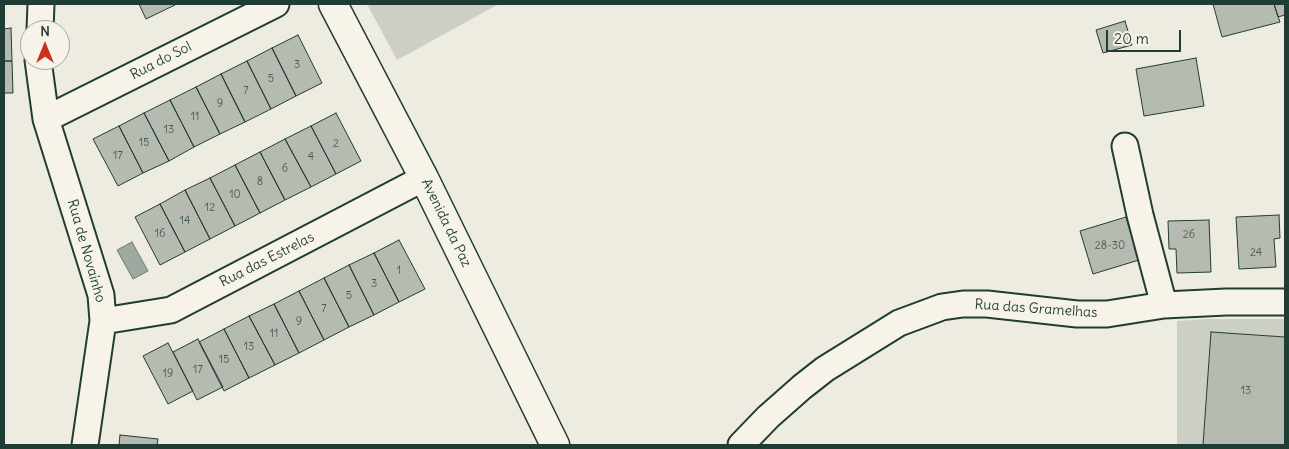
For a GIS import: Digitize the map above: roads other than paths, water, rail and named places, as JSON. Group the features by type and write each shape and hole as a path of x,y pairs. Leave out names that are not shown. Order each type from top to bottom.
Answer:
{"street":[{"path":"41,20 42,4"},
{"name":"Rua do Sol","path":"46,119 276,4"},
{"name":"Avenida da Paz","path":"333,4 424,178 555,445"},
{"name":"Rua de Novaínho","path":"39,70 46,119 101,295 103,320 85,445"},
{"path":"1125,146 1140,215 1164,305"},
{"name":"Rua das Estrelas","path":"103,320 171,310 424,178"},
{"name":"Rua das Gramelhas","path":"741,445 768,417 825,369 899,323 942,307 962,304 997,305 1077,314 1107,314 1164,305 1285,302"}]}
